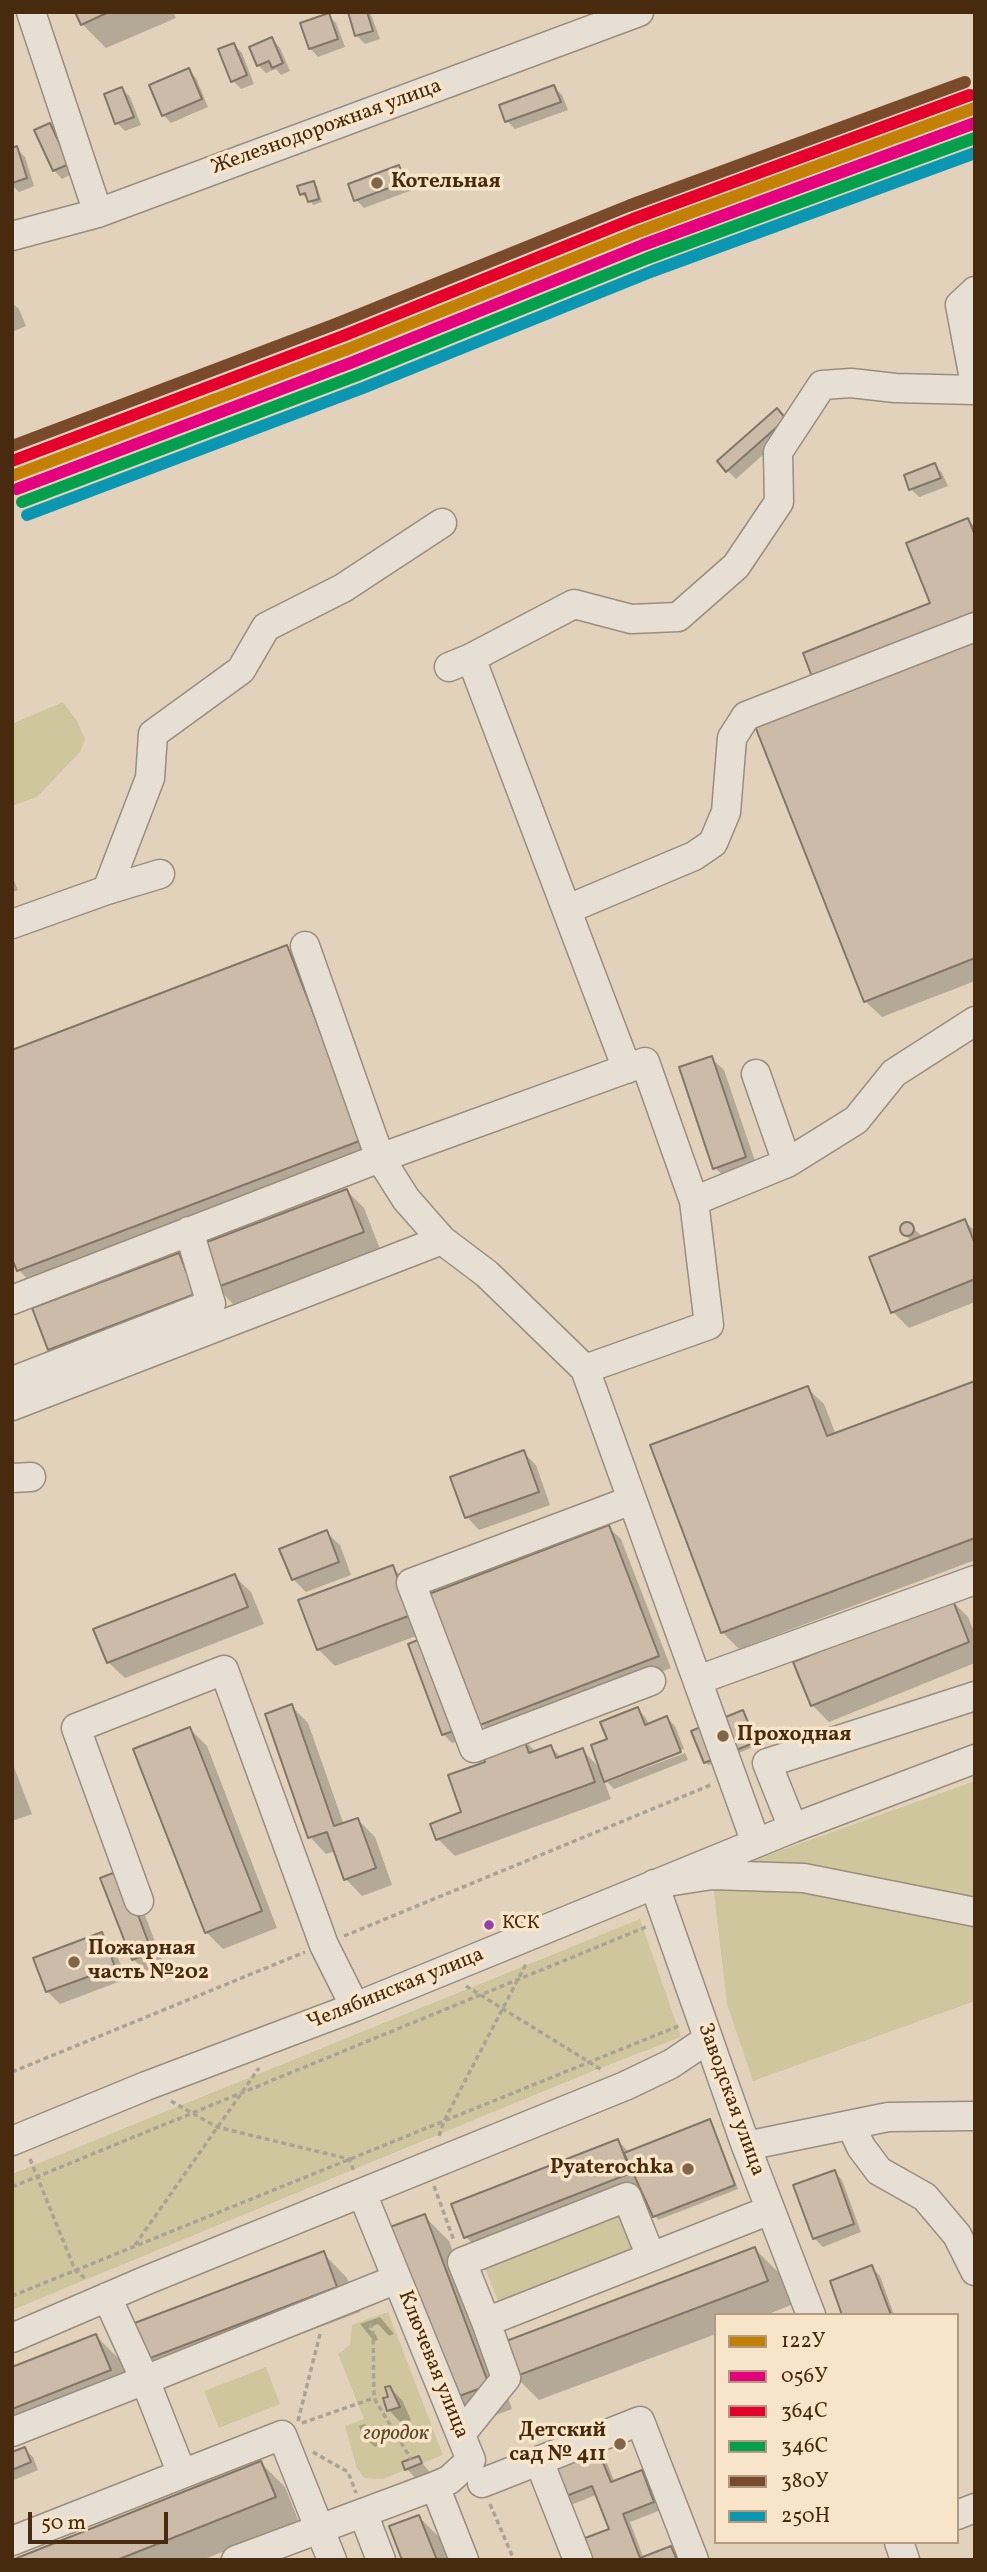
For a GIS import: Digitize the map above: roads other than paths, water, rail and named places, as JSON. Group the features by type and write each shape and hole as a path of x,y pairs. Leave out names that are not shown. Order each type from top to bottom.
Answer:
{"street":[{"path":"31,12 97,212"},
{"name":"Железнодорожная улица","path":"12,236 97,212 639,12"},
{"path":"975,291 960,305 975,384"},
{"path":"627,1069 568,909 460,662 574,604 631,619 678,617 736,566 779,502 778,452 822,385 851,383 895,388 975,390"},
{"path":"107,890 150,778 153,734 241,670 266,627 343,588 442,523"},
{"path":"568,909 694,856 713,843 726,812 732,738 746,716 975,626"},
{"path":"12,924 160,874"},
{"path":"305,946 380,1158 406,1199 442,1240 487,1273 585,1369 756,1843"},
{"path":"695,1201 787,1163 856,1120 894,1073 975,1021"},
{"path":"12,1300 380,1158 645,1062 695,1201 709,1325 585,1369"},
{"path":"756,1074 787,1163"},
{"path":"17,1387 211,1304 189,1231"},
{"path":"17,1387 442,1240"},
{"path":"632,1500 411,1583 474,1748 651,1682"},
{"path":"698,1680 975,1580"},
{"path":"139,1901 76,1728 224,1670 324,1945 355,2007"},
{"path":"793,1828 767,1762 975,1696"},
{"name":"Челябинская улица","path":"17,2139 146,2086 443,1972 793,1828 975,1759"},
{"path":"654,1884 712,1875 804,1878 975,1912"},
{"name":"Заводская улица","path":"654,1884 746,2146 810,2313"},
{"path":"12,2338 625,2086 671,2064 704,2028"},
{"path":"746,2146 888,2117 975,2116"},
{"path":"851,2125 861,2147 879,2171 925,2197 957,2235 975,2271"},
{"name":"Ключевая улица","path":"362,2193 471,2460 449,2480 435,2486"},
{"path":"461,2434 506,2378 462,2262 626,2197 651,2257"},
{"path":"486,2322 770,2210"},
{"path":"12,2432 397,2279"},
{"path":"107,2297 145,2380 182,2474"},
{"path":"482,2483 640,2421 694,2560"},
{"path":"12,2541 282,2435 292,2447 332,2560"},
{"path":"539,2460 578,2560"},
{"path":"236,2560 435,2486 464,2560"},
{"path":"363,2513 380,2560"}],"place":[{"name":"Котельная","path":"377,183"},
{"name":"Проходная","path":"723,1736"},
{"name":"КСК","path":"489,1925"},
{"name":"Пожарная часть №202","path":"74,1962"},
{"name":"Pyaterochka","path":"688,2169"},
{"name":"Детский сад № 411","path":"620,2444"}],"park label":[{"name":"городок","path":"396,2435"}]}
